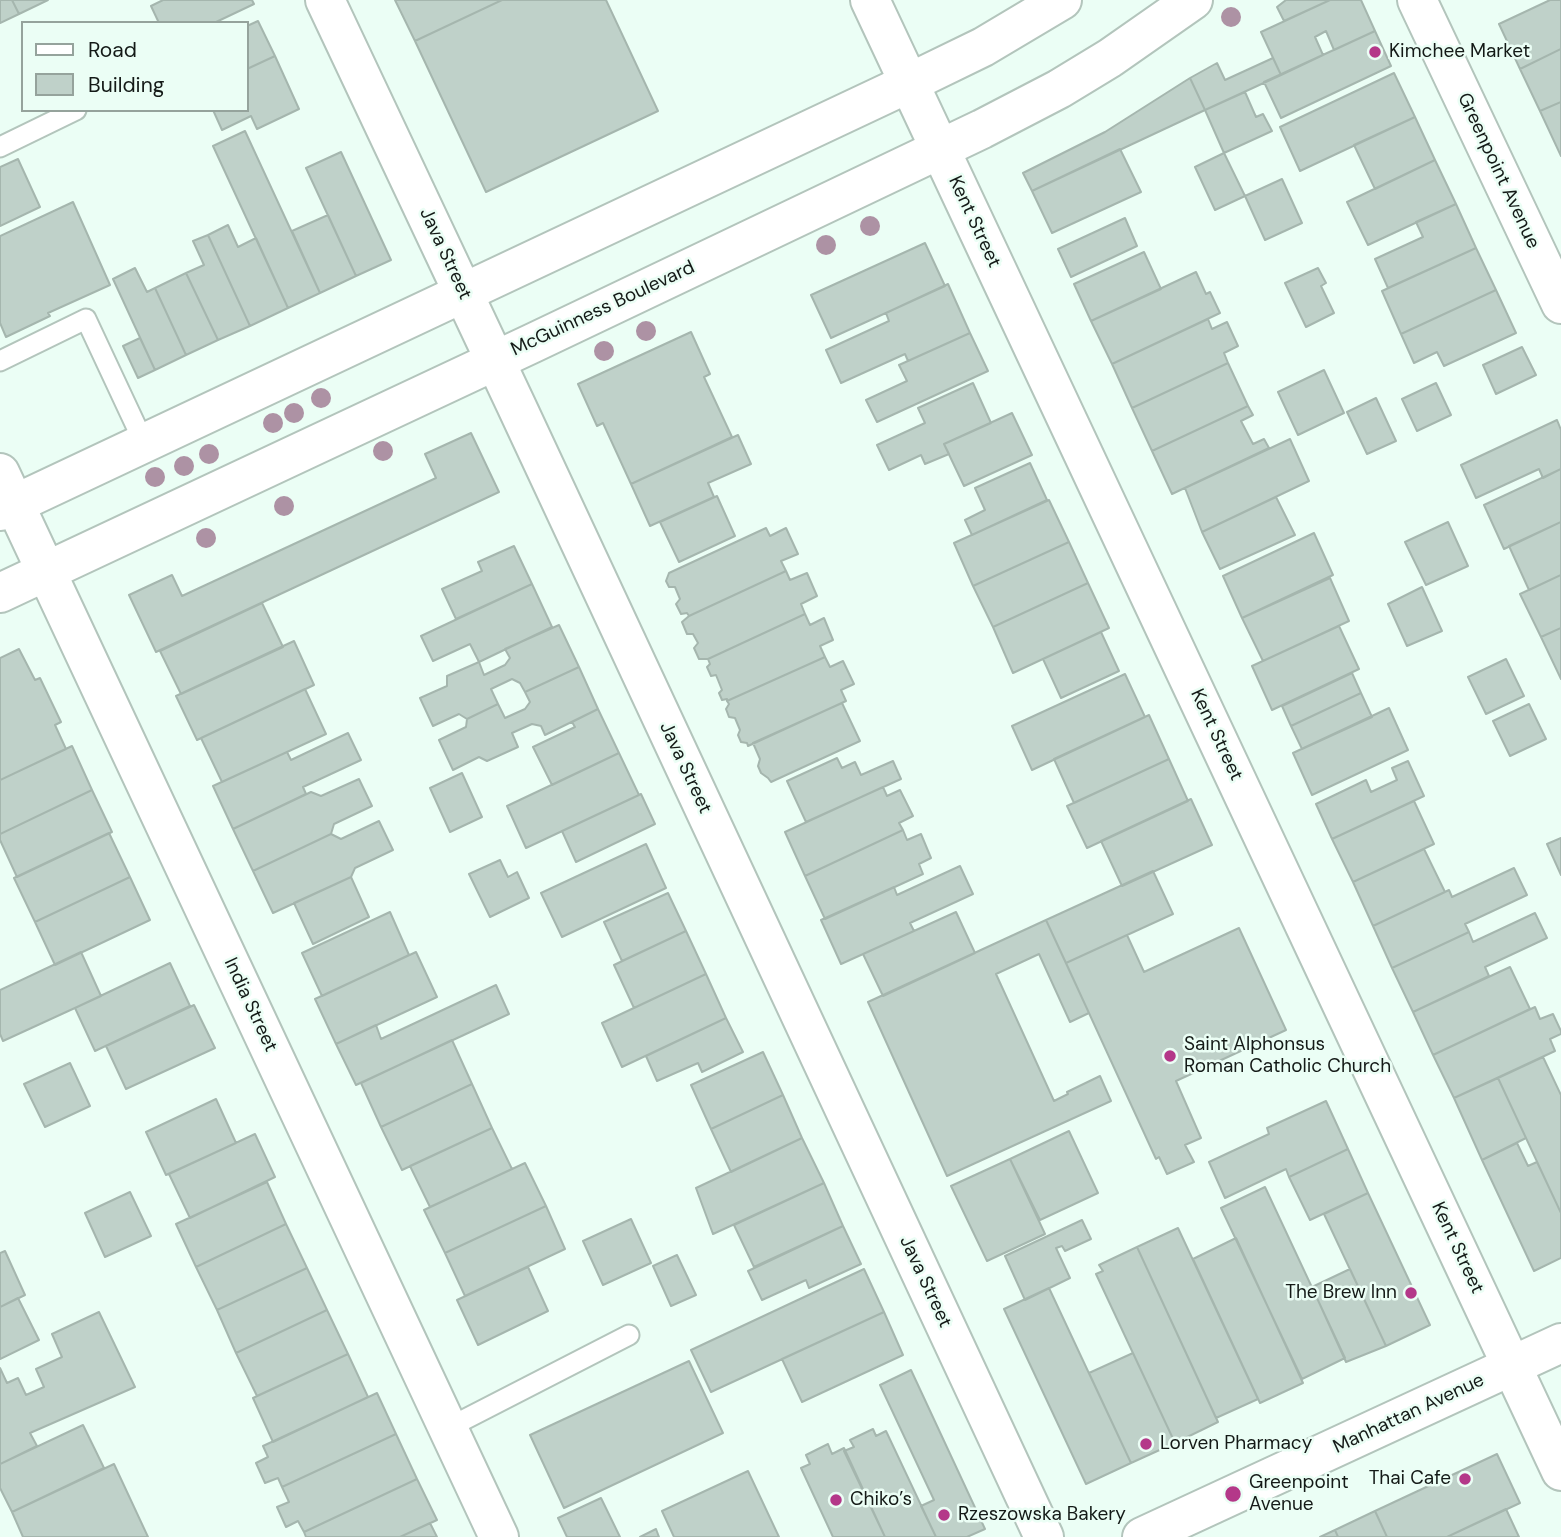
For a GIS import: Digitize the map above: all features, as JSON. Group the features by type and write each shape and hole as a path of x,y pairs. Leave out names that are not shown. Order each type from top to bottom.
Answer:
{"street":[{"name":"Java Street","path":"325,0 1044,1537"},
{"name":"Kent Street","path":"870,0 1561,1471"},
{"path":"5,496 144,443 909,83 983,47 1062,0"},
{"name":"McGuinness Boulevard","path":"0,593 940,149 1059,89 1193,0"},
{"name":"Greenpoint Avenue","path":"1418,0 1561,304"},
{"name":"India Street","path":"5,496 47,572 499,1537"},
{"name":"Manhattan Avenue","path":"1143,1537 1561,1343"}],"lane":[{"path":"0,147 72,112"},
{"path":"0,361 86,320 144,443"},
{"path":"448,1428 629,1335"}],"building":[{"path":"0,0 12,0 19,14 0,23"},
{"path":"12,0 48,0 19,14"},
{"path":"163,0 252,0 254,4 218,21 158,21 151,6"},
{"path":"395,0 502,0 415,41"},
{"path":"502,0 606,0 658,111 486,192 415,41"},
{"path":"1286,0 1330,0 1284,21 1277,7"},
{"path":"1330,0 1361,0 1375,31 1334,50 1326,31 1315,37 1323,55 1281,75 1261,32"},
{"path":"1550,0 1561,0 1561,49 1520,69 1499,24"},
{"path":"258,21 275,56 248,69 248,26"},
{"path":"1375,31 1391,66 1281,118 1264,82"},
{"path":"1561,49 1561,102 1540,111 1520,69"},
{"path":"275,56 299,109 257,129 251,116 222,130 214,112 248,112 248,69"},
{"path":"1273,58 1281,75 1205,110 1190,78 1217,63 1225,80"},
{"path":"1394,73 1415,117 1300,171 1280,127"},
{"path":"1190,78 1205,110 1032,191 1023,173 1105,132"},
{"path":"1245,92 1256,117 1263,114 1272,131 1224,153 1205,110"},
{"path":"1561,102 1561,156 1540,111"},
{"path":"1415,117 1435,160 1375,189 1354,145"},
{"path":"245,131 320,293 288,308 213,146"},
{"path":"1120,149 1141,192 1052,233 1032,191"},
{"path":"341,152 391,260 356,276 306,168"},
{"path":"1224,153 1245,196 1215,210 1195,167"},
{"path":"18,159 40,207 0,226 0,167"},
{"path":"1435,160 1456,204 1368,245 1347,202"},
{"path":"1282,179 1302,223 1265,240 1245,196"},
{"path":"73,202 110,285 48,313 50,316 6,337 0,323 0,236"},
{"path":"1456,204 1476,248 1388,288 1375,259 1423,237 1416,222"},
{"path":"328,215 356,276 320,293 292,231"},
{"path":"1125,218 1137,246 1071,277 1058,249"},
{"path":"228,225 238,247 256,238 288,308 250,326 208,235"},
{"path":"208,235 250,326 218,340 186,273 204,265 193,241"},
{"path":"925,243 945,286 831,338 811,295"},
{"path":"1476,248 1496,290 1401,334 1382,291"},
{"path":"1144,252 1161,289 1091,321 1074,284"},
{"path":"135,268 147,292 155,288 186,355 155,370 113,279"},
{"path":"1318,268 1326,283 1321,286 1334,313 1306,327 1285,283"},
{"path":"1196,272 1206,294 1210,292 1220,313 1112,364 1091,321"},
{"path":"186,273 218,340 186,355 155,288"},
{"path":"948,284 970,333 908,361 905,354 841,383 826,350 889,321 886,313"},
{"path":"1496,290 1516,333 1444,366 1437,352 1414,363 1401,334"},
{"path":"1208,319 1212,329 1227,322 1238,346 1224,353 1228,363 1132,408 1112,364"},
{"path":"691,332 710,374 704,377 732,437 631,484 603,423 597,426 578,384"},
{"path":"970,333 988,371 877,422 866,400 907,381 899,365"},
{"path":"140,338 155,370 138,378 123,346"},
{"path":"1522,347 1536,375 1496,394 1483,365"},
{"path":"1228,363 1248,406 1152,451 1132,408"},
{"path":"1324,370 1344,413 1298,435 1278,392"},
{"path":"973,383 991,423 944,444 949,454 925,464 921,455 889,470 877,445 925,423 918,408"},
{"path":"1436,383 1451,415 1417,431 1402,399"},
{"path":"1376,398 1396,441 1367,454 1347,412"},
{"path":"1248,406 1253,415 1241,421 1253,444 1264,439 1269,448 1172,494 1152,451"},
{"path":"1012,413 1032,455 964,486 944,444"},
{"path":"1557,420 1561,430 1561,469 1543,478 1539,469 1476,498 1461,465"},
{"path":"471,433 499,492 156,652 129,595 172,575 182,596 436,478 425,454"},
{"path":"738,435 751,464 708,483 714,497 650,526 631,484"},
{"path":"1290,439 1309,481 1202,532 1185,488"},
{"path":"1030,463 1047,500 972,535 965,520 985,510 975,488"},
{"path":"1561,469 1561,522 1504,549 1484,505"},
{"path":"717,496 735,536 679,562 660,522"},
{"path":"1276,497 1295,535 1220,569 1202,532"},
{"path":"1049,500 1069,542 973,586 954,543"},
{"path":"1448,522 1468,566 1426,585 1405,542"},
{"path":"1561,522 1561,575 1529,590 1509,546"},
{"path":"766,528 770,536 786,528 798,554 781,561 786,571 689,616 687,613 681,614 676,604 680,599 675,587 669,587 666,581 669,573"},
{"path":"1314,533 1333,575 1242,618 1223,576"},
{"path":"1069,542 1088,583 993,627 973,586"},
{"path":"514,546 532,584 456,619 442,589 482,571 478,562"},
{"path":"786,571 790,580 807,573 817,596 801,604 805,614 708,659 699,659 694,648 698,643 693,634 687,634 682,622 689,616"},
{"path":"1561,575 1561,628 1541,637 1520,594"},
{"path":"1330,578 1349,621 1263,661 1242,618"},
{"path":"1088,583 1109,628 1013,673 993,627"},
{"path":"532,584 552,627 479,662 470,644 433,661 421,636"},
{"path":"1422,587 1442,631 1407,646 1388,604"},
{"path":"262,603 283,647 181,694 160,651"},
{"path":"805,614 810,625 824,618 833,640 820,646 825,657 727,701 722,700 719,693 722,690 716,675 711,676 707,667 710,664 708,659"},
{"path":"559,625 579,667 525,692 520,683 512,679 491,689 498,704 467,719 459,714 433,726 420,698 447,686 447,676 479,662 484,675 505,665 510,658 505,649"},
{"path":"1339,626 1359,669 1272,710 1252,666"},
{"path":"1561,628 1561,679 1541,637"},
{"path":"1101,632 1119,671 1061,698 1043,659"},
{"path":"294,641 314,685 197,740 176,696"},
{"path":"19,649 35,680 40,678 61,722 55,725 66,749 0,780 0,658"},
{"path":"825,657 830,667 843,661 854,684 841,690 846,701 748,746 747,743 741,742 735,718 729,717 726,709 729,704 727,701"},
{"path":"1506,659 1524,696 1486,714 1468,677"},
{"path":"579,667 598,709 545,735 541,726 532,724 512,733 518,747 487,761 479,757 453,770 439,740 466,727 467,719 498,704 505,718 525,709 530,702 525,692"},
{"path":"1352,673 1361,693 1291,726 1282,706"},
{"path":"1125,674 1145,717 1032,770 1012,726"},
{"path":"305,689 326,734 222,782 201,738"},
{"path":"1361,693 1372,717 1302,749 1291,726"},
{"path":"842,703 860,741 771,782 761,773 758,766 760,759 753,743"},
{"path":"1529,704 1546,739 1510,756 1493,721"},
{"path":"1389,708 1408,750 1312,795 1293,753"},
{"path":"598,709 619,753 552,785 533,747 575,727 572,722"},
{"path":"1149,715 1169,759 1074,803 1054,759"},
{"path":"348,733 361,760 303,787 306,794 233,829 213,786 287,752 291,760"},
{"path":"72,746 92,790 0,834 0,780"},
{"path":"619,753 639,795 526,848 507,806"},
{"path":"837,758 842,768 855,762 861,775 893,761 901,779 806,822 787,781"},
{"path":"1169,759 1188,801 1087,848 1067,806"},
{"path":"1408,761 1424,796 1332,839 1316,804 1366,780 1371,792 1397,780 1392,768"},
{"path":"462,773 482,817 450,832 430,788"},
{"path":"359,779 372,806 334,824 331,834 253,871 233,829 311,792 321,796"},
{"path":"883,787 887,796 900,790 913,816 899,823 903,830 805,876 785,832"},
{"path":"92,790 112,832 17,877 0,840 0,834"},
{"path":"641,794 655,824 576,862 562,831"},
{"path":"1191,799 1212,845 1122,886 1101,841"},
{"path":"1414,801 1434,844 1353,882 1332,839"},
{"path":"379,821 393,850 355,868 351,877 273,913 253,871 331,834 341,839"},
{"path":"903,830 907,840 921,834 931,858 919,864 923,874 825,919 805,876"},
{"path":"109,833 130,877 35,922 14,878"},
{"path":"1561,838 1561,875 1547,844"},
{"path":"646,844 666,888 562,937 541,893"},
{"path":"1424,849 1445,892 1373,926 1353,882"},
{"path":"500,860 508,877 517,872 529,898 490,917 469,874"},
{"path":"960,866 973,894 910,923 914,931 841,964 821,920 894,887 897,895"},
{"path":"1514,868 1527,895 1465,924 1469,932 1392,968 1373,926 1449,890 1452,897"},
{"path":"1153,871 1173,914 1066,963 1046,920"},
{"path":"130,877 150,920 55,965 35,922"},
{"path":"351,877 369,917 313,944 294,903"},
{"path":"668,893 686,931 622,961 604,922"},
{"path":"390,912 409,955 322,996 302,953"},
{"path":"956,912 975,953 883,996 863,954"},
{"path":"1535,913 1547,938 1485,967 1489,976 1413,1012 1392,968 1469,932 1473,942"},
{"path":"1046,920 1089,1013 1070,1022 1039,954 996,974 1054,1101 1100,1076 1111,1101 947,1176 868,1002"},
{"name":"Saint Alphonsus Roman Catholic Church","path":"1239,928 1286,1030 1176,1081 1201,1138 1185,1145 1194,1162 1167,1174 1159,1157 1156,1159 1066,963 1127,935 1144,972"},
{"path":"686,931 706,974 634,1008 614,965"},
{"path":"81,952 101,996 3,1041 0,1034 0,990"},
{"path":"416,952 437,997 336,1044 315,999"},
{"path":"170,963 190,1006 95,1051 75,1008"},
{"path":"1510,967 1530,1009 1433,1055 1413,1012"},
{"path":"706,974 726,1018 622,1067 602,1023"},
{"path":"496,985 509,1014 356,1085 336,1044 376,1025 381,1039"},
{"path":"194,1005 215,1048 126,1089 106,1046"},
{"path":"1535,1007 1540,1019 1553,1014 1561,1031 1561,1034 1550,1039 1555,1051 1454,1098 1433,1055"},
{"path":"726,1018 743,1052 702,1072 698,1063 657,1081 646,1056"},
{"path":"452,1040 472,1084 381,1127 361,1083"},
{"path":"763,1052 783,1095 711,1129 691,1085"},
{"path":"1543,1057 1561,1095 1561,1213 1498,1078"},
{"path":"70,1063 90,1106 45,1127 24,1084"},
{"path":"1498,1078 1526,1138 1482,1160 1454,1098"},
{"path":"472,1084 492,1128 402,1170 381,1127"},
{"path":"783,1095 802,1138 731,1172 711,1129"},
{"path":"216,1099 236,1143 166,1175 146,1132"},
{"path":"1326,1101 1348,1149 1289,1177 1286,1169 1225,1198 1209,1162 1269,1134 1267,1128"},
{"path":"492,1128 512,1169 430,1207 410,1166"},
{"path":"1069,1131 1098,1193 1040,1220 1010,1159"},
{"path":"255,1134 275,1177 190,1218 169,1174"},
{"path":"802,1138 824,1183 713,1234 696,1188"},
{"path":"1517,1143 1528,1166 1537,1162 1561,1213 1561,1258 1534,1271 1482,1160"},
{"path":"1348,1149 1368,1193 1310,1220 1289,1177"},
{"path":"1010,1159 1045,1234 987,1261 951,1186"},
{"path":"525,1163 546,1206 445,1253 424,1210"},
{"path":"267,1182 286,1224 196,1267 176,1224"},
{"path":"824,1183 843,1226 754,1267 734,1225"},
{"path":"1265,1187 1345,1358 1302,1379 1221,1208"},
{"path":"130,1192 151,1236 105,1257 85,1213"},
{"path":"1368,1193 1430,1325 1386,1346 1324,1214"},
{"path":"546,1206 565,1249 465,1296 445,1253"},
{"path":"631,1219 651,1263 603,1285 583,1241"},
{"path":"1082,1220 1091,1239 1065,1251 1062,1246 1056,1248 1070,1278 1025,1300 1005,1256"},
{"path":"286,1224 307,1268 217,1310 196,1267"},
{"path":"843,1226 861,1264 809,1288 806,1280 762,1300 748,1271"},
{"path":"1178,1228 1258,1399 1216,1418 1137,1247"},
{"path":"1236,1238 1303,1383 1260,1403 1193,1259"},
{"path":"1137,1247 1218,1422 1175,1443 1096,1274 1103,1271 1099,1265"},
{"path":"5,1251 25,1295 0,1307 0,1253"},
{"path":"677,1255 696,1295 671,1306 653,1266"},
{"path":"528,1267 548,1311 478,1345 457,1300"},
{"path":"307,1268 327,1310 236,1353 217,1310"},
{"path":"864,1269 884,1312 711,1392 691,1350"},
{"path":"1350,1269 1386,1346 1346,1362 1312,1287"},
{"path":"1049,1288 1131,1463 1086,1484 1004,1309"},
{"path":"18,1298 39,1340 0,1359 0,1307"},
{"path":"327,1310 348,1354 257,1396 236,1353"},
{"path":"99,1312 135,1387 30,1433 37,1446 0,1464 0,1368 7,1383 18,1378 26,1395 44,1387 36,1369 62,1357 52,1334"},
{"path":"884,1312 903,1355 802,1402 782,1359"},
{"path":"1133,1353 1175,1443 1131,1463 1089,1373"},
{"path":"348,1354 368,1397 273,1442 253,1398"},
{"path":"689,1361 723,1433 564,1508 530,1435"},
{"path":"911,1370 985,1529 967,1537 936,1537 921,1506 934,1500 880,1385"},
{"path":"377,1393 396,1434 282,1487 278,1478 265,1483 256,1463 268,1457 263,1446"},
{"path":"83,1425 104,1468 12,1512 0,1488 0,1464"},
{"path":"873,1429 876,1436 886,1431 936,1537 885,1537 844,1451 854,1447 850,1440"},
{"path":"396,1434 417,1479 304,1532 298,1521 286,1527 277,1507 289,1502 282,1487"},
{"path":"828,1444 832,1454 844,1448 885,1537 833,1537 801,1468 810,1464 806,1455"},
{"path":"1497,1454 1520,1503 1447,1537 1387,1537 1375,1511"},
{"path":"114,1464 148,1537 23,1537 12,1512"},
{"path":"748,1471 779,1537 674,1537 662,1511"},
{"path":"417,1479 437,1520 400,1537 306,1537 304,1532"},
{"path":"601,1498 620,1537 567,1537 558,1518"},
{"path":"1506,1509 1519,1537 1447,1537"},
{"path":"1375,1511 1387,1537 1338,1537 1335,1530"},
{"path":"430,1523 437,1537 400,1537"},
{"path":"656,1529 659,1537 640,1537"},
{"path":"1335,1530 1338,1537 1320,1537"}],"place":[{"name":"Kimchee Market","path":"1375,52"},
{"name":"Saint Alphonsus Roman Catholic Church","path":"1170,1056"},
{"name":"The Brew Inn","path":"1411,1293"},
{"name":"Lorven Pharmacy","path":"1146,1444"},
{"name":"Thai Cafe","path":"1465,1479"},
{"name":"Greenpoint Avenue","path":"1233,1494"},
{"name":"Chiko’s","path":"836,1500"},
{"name":"Rzeszowska Bakery","path":"944,1515"}]}
